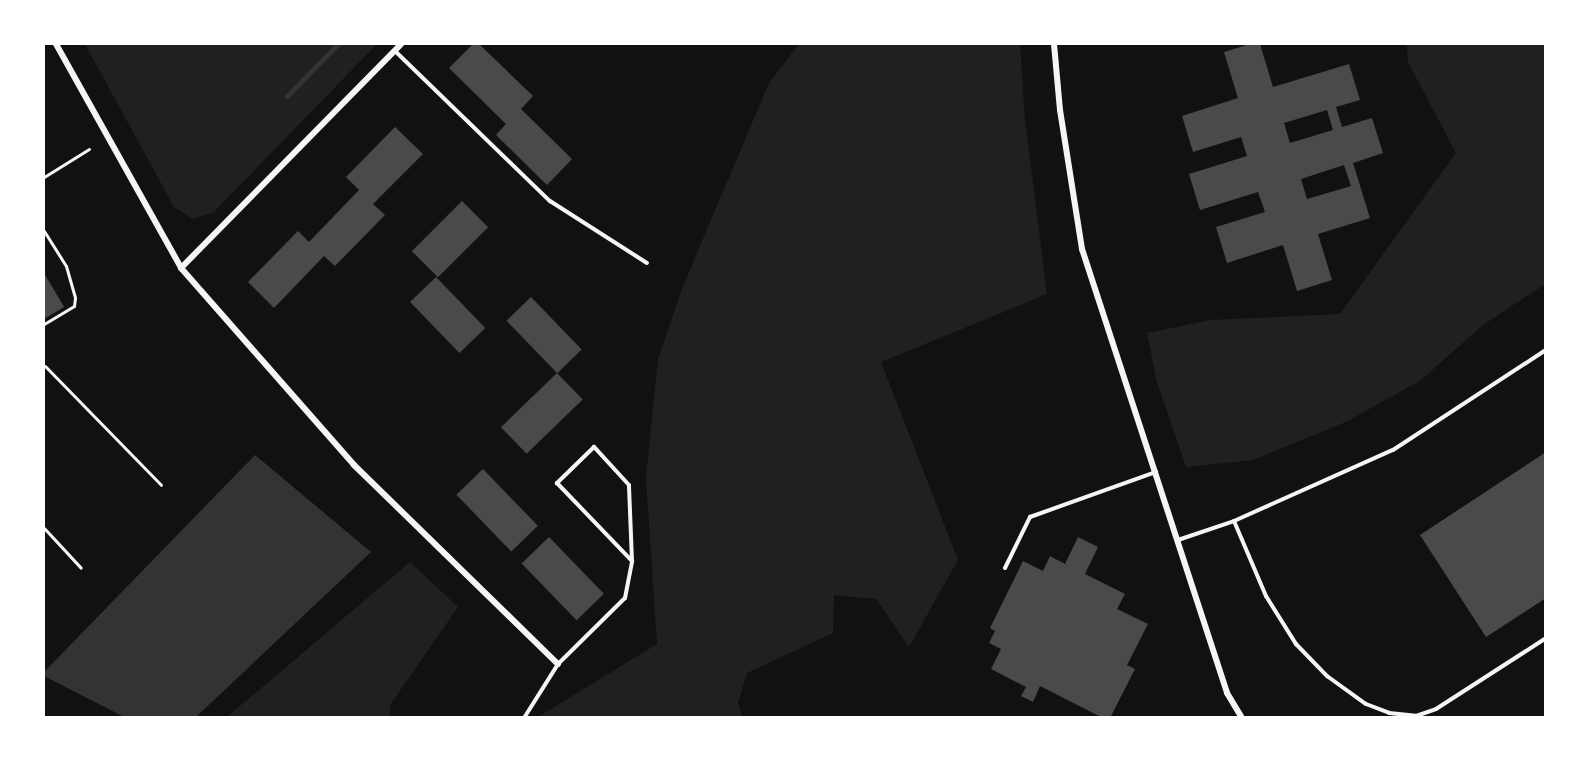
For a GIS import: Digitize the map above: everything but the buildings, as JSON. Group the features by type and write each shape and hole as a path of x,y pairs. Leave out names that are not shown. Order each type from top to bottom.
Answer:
{"street":[{"path":"56,44 181,268 354,465 558,664"},
{"path":"181,268 401,44"},
{"path":"1053,44 1060,110 1082,249 1227,693 1242,717"}],"lane":[{"path":"394,50 550,201 647,263"},
{"path":"1178,540 1234,521 1394,450 1545,350"},
{"path":"524,717 558,664 625,598 632,561 629,485 594,447 557,483 632,561"},
{"path":"1005,568 1030,517 1156,472"},
{"path":"1234,521 1266,596 1296,644 1327,676 1366,704 1389,713 1416,716 1436,709 1545,638"}],"path":[{"path":"44,177 89,149"},
{"path":"44,231 66,266 75,298 74,306 44,324"},
{"path":"45,366 161,485"},
{"path":"44,528 81,568"}],"shaded area":[{"path":"85,44 377,44 213,213 192,219 174,207"},
{"path":"799,44 1020,44 1025,120 1047,294 881,362 958,560 909,647 876,599 834,595 833,633 747,673 738,703 742,717 538,717 657,644 646,478 658,359 683,286 769,83"},
{"path":"1407,44 1545,44 1545,284 1483,325 1421,380 1348,421 1253,460 1186,467 1157,382 1147,333 1211,320 1340,314 1456,153 1408,62"},
{"path":"255,455 371,552 196,717 124,717 44,676 44,672"},
{"path":"410,562 458,607 390,705 390,717 227,717"}],"waterway":[{"path":"287,96 338,44"}]}
